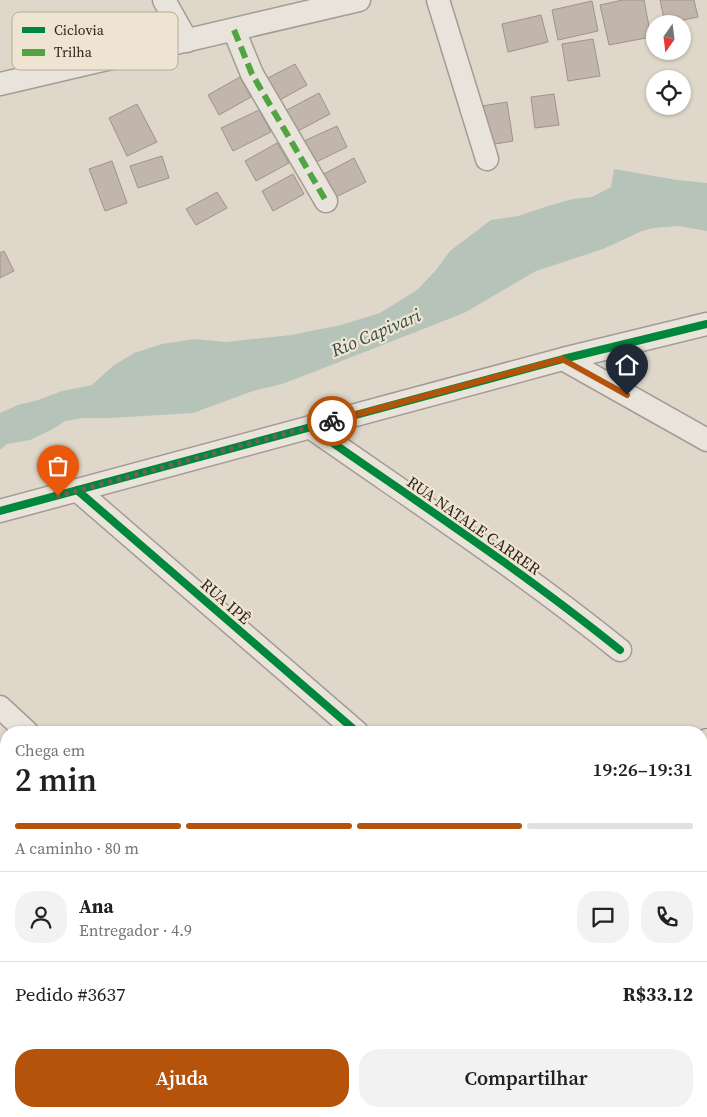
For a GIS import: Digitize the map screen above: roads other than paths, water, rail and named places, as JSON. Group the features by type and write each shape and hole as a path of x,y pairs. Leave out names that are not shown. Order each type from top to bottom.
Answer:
{"street":[{"path":"164,0 171,12"},
{"path":"178,43 359,0"},
{"path":"438,0 487,159"},
{"path":"178,25 187,41"},
{"path":"234,30 252,74 326,201"},
{"path":"0,84 61,70"},
{"path":"0,511 562,359 707,324"},
{"path":"562,359 707,440"},
{"name":"RUA NATALE CARRER","path":"310,427 570,610 620,650"},
{"name":"RUA IPÊ","path":"77,490 350,726"},
{"path":"0,707 21,726"}],"water":[{"name":"Rio Capivari","path":"614,169 707,183 707,231 679,226 642,231 603,249 536,271 464,313 282,384 253,391 193,413 83,418 65,421 30,440 7,444 0,450 0,413 18,405 62,391 92,385 113,366 134,353 162,344 195,339 226,342 291,335 341,325 380,313 417,290 436,270 450,251 491,220 518,216 573,199 592,197 611,187"}]}
